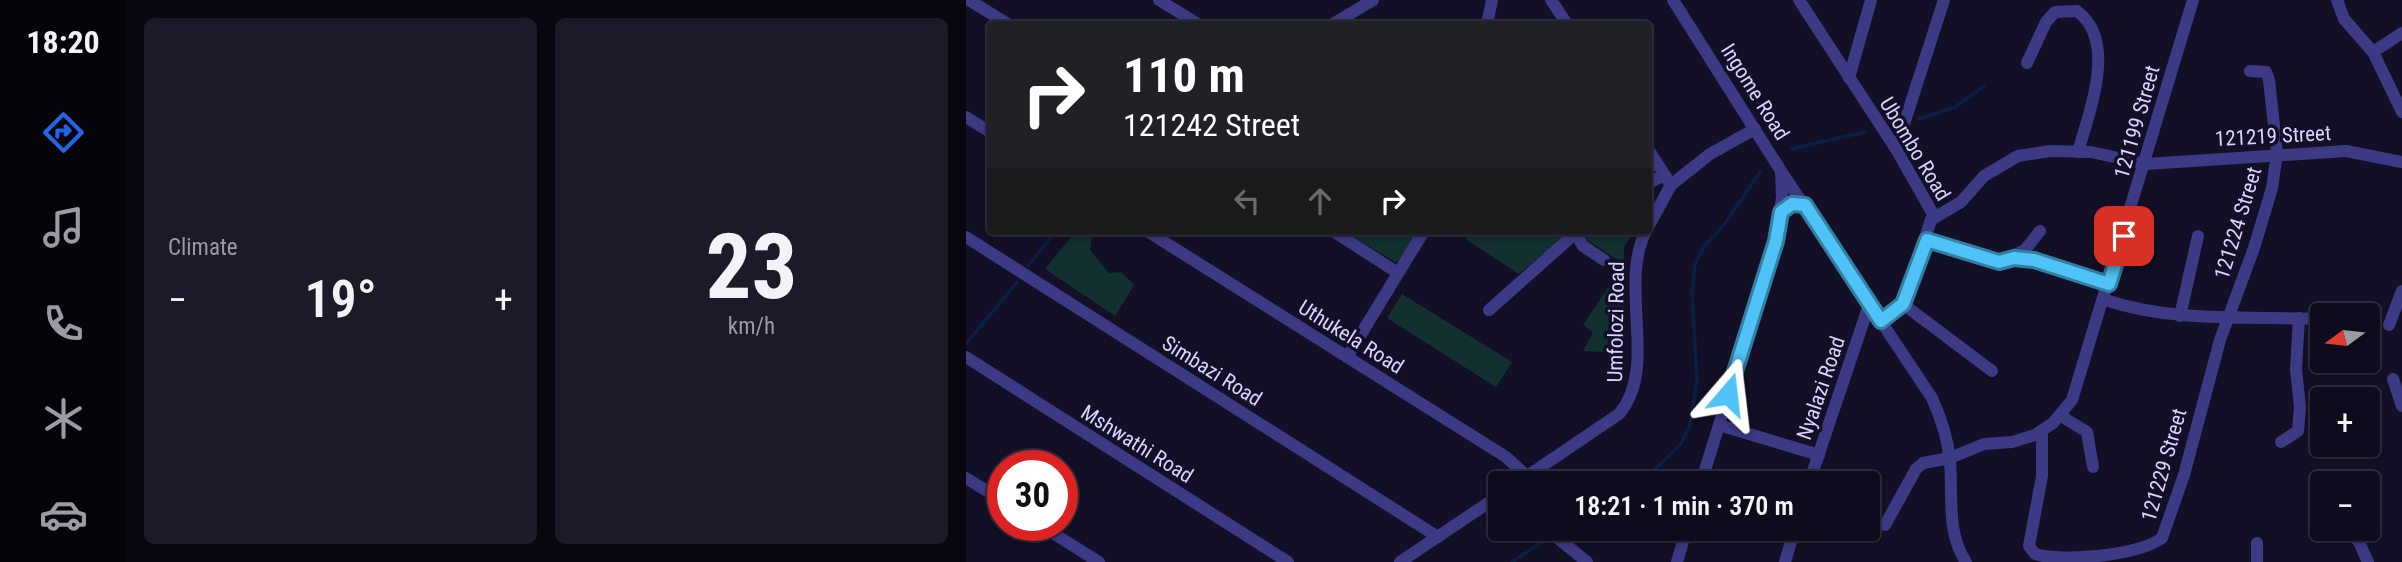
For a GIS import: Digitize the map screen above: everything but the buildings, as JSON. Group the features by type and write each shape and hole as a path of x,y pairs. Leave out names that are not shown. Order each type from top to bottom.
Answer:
{"street":[{"path":"969,0 1003,21"},
{"path":"1159,0 1193,21"},
{"path":"1338,21 1373,0"},
{"path":"1488,21 1492,0"},
{"path":"1551,0 1565,21"},
{"name":"Ingome Road","path":"1673,0 1781,171 1781,212 1776,241 1705,471"},
{"name":"Ubombo Road","path":"1799,0 1929,202 1934,218 1903,304"},
{"path":"1849,78 1871,0"},
{"path":"1896,149 1944,0"},
{"name":"121199 Street","path":"1885,525 1916,469 1931,460 1950,458 1984,444 2012,442 2042,431 2061,416 2076,389 2105,300 2193,0"},
{"path":"2337,0 2344,19 2373,52 2402,112"},
{"path":"2027,63 2051,15 2079,5 2092,25 2097,49 2097,70 2078,152"},
{"path":"2373,52 2402,33"},
{"name":"121224 Street","path":"2228,317 2266,210 2277,153 2269,80 2266,72 2250,71"},
{"path":"966,117 987,130"},
{"name":"Umfolozi Road","path":"1652,217 1668,180 1755,129"},
{"name":"121219 Street","path":"1934,218 1961,202 1984,176 2018,156 2050,151 2078,152 2146,163 2277,153 2346,151 2402,162"},
{"path":"1652,155 1668,180 1652,182"},
{"path":"1781,171 1932,398 1941,416 1950,458 1954,539 1966,562"},
{"path":"1781,212 1792,204 1805,205"},
{"path":"2014,258 2025,250 2040,231"},
{"name":"Uthukela Road","path":"1153,235 1506,457 1516,471"},
{"path":"1340,235 1398,273"},
{"path":"1347,357 1422,235"},
{"path":"1489,310 1573,235"},
{"path":"1578,235 1583,246 1604,260"},
{"name":"Umfolozi Road","path":"1538,471 1619,414 1628,404 1636,380 1635,262 1645,235"},
{"path":"2180,316 2198,236"},
{"name":"Simbazi Road","path":"966,237 1438,537"},
{"path":"1927,240 1999,262 2014,258 2034,260 2109,284"},
{"path":"2389,325 2402,291"},
{"path":"2105,300 2150,312 2180,316 2310,318"},
{"name":"Nyalazi Road","path":"1813,471 1869,304"},
{"path":"1881,321 1903,304 1992,372"},
{"name":"121229 Street","path":"2042,431 2042,476 2029,546 2035,554 2062,558 2115,554 2140,549 2162,538 2174,510 2228,317"},
{"path":"2281,442 2298,431 2300,423 2296,369 2299,318"},
{"name":"Mshwathi Road","path":"966,357 1288,562"},
{"path":"2393,379 2402,407"},
{"path":"2061,416 2087,432 2093,467"},
{"path":"1718,425 1819,455"},
{"path":"966,478 987,491"},
{"path":"1400,562 1488,503"},
{"path":"1066,541 1099,562"},
{"path":"1561,541 1587,562"},
{"path":"1677,562 1683,541"},
{"path":"1785,562 1791,541"},
{"path":"2358,541 2368,562"},
{"path":"2257,543 2257,562"}],"green space":[{"path":"1073,235 1095,235 1090,250 1109,273 1121,272 1134,285 1115,316 1045,269"},
{"path":"1351,235 1416,235 1400,260 1395,262"},
{"path":"1466,235 1566,235 1519,274 1467,240"},
{"path":"1583,235 1632,235 1624,247 1624,264"},
{"path":"1624,264 1624,353 1583,351 1593,332 1583,325"},
{"path":"1402,294 1512,362 1496,387 1387,318"}],"waterway":[{"path":"1919,119 1955,107 1984,86"},
{"path":"1791,149 1865,132"},
{"path":"1653,471 1681,444 1690,425 1697,379 1692,294 1695,264 1705,245 1724,225 1760,172"},
{"path":"1028,266 1053,235"},
{"path":"966,344 1017,282"},
{"path":"1512,562 1544,541"}],"route":[{"path":"1728,394 1776,241 1781,212 1792,204 1805,205 1881,321 1903,304 1927,240 1999,262 2014,258 2034,260 2109,284 2124,236"}]}
